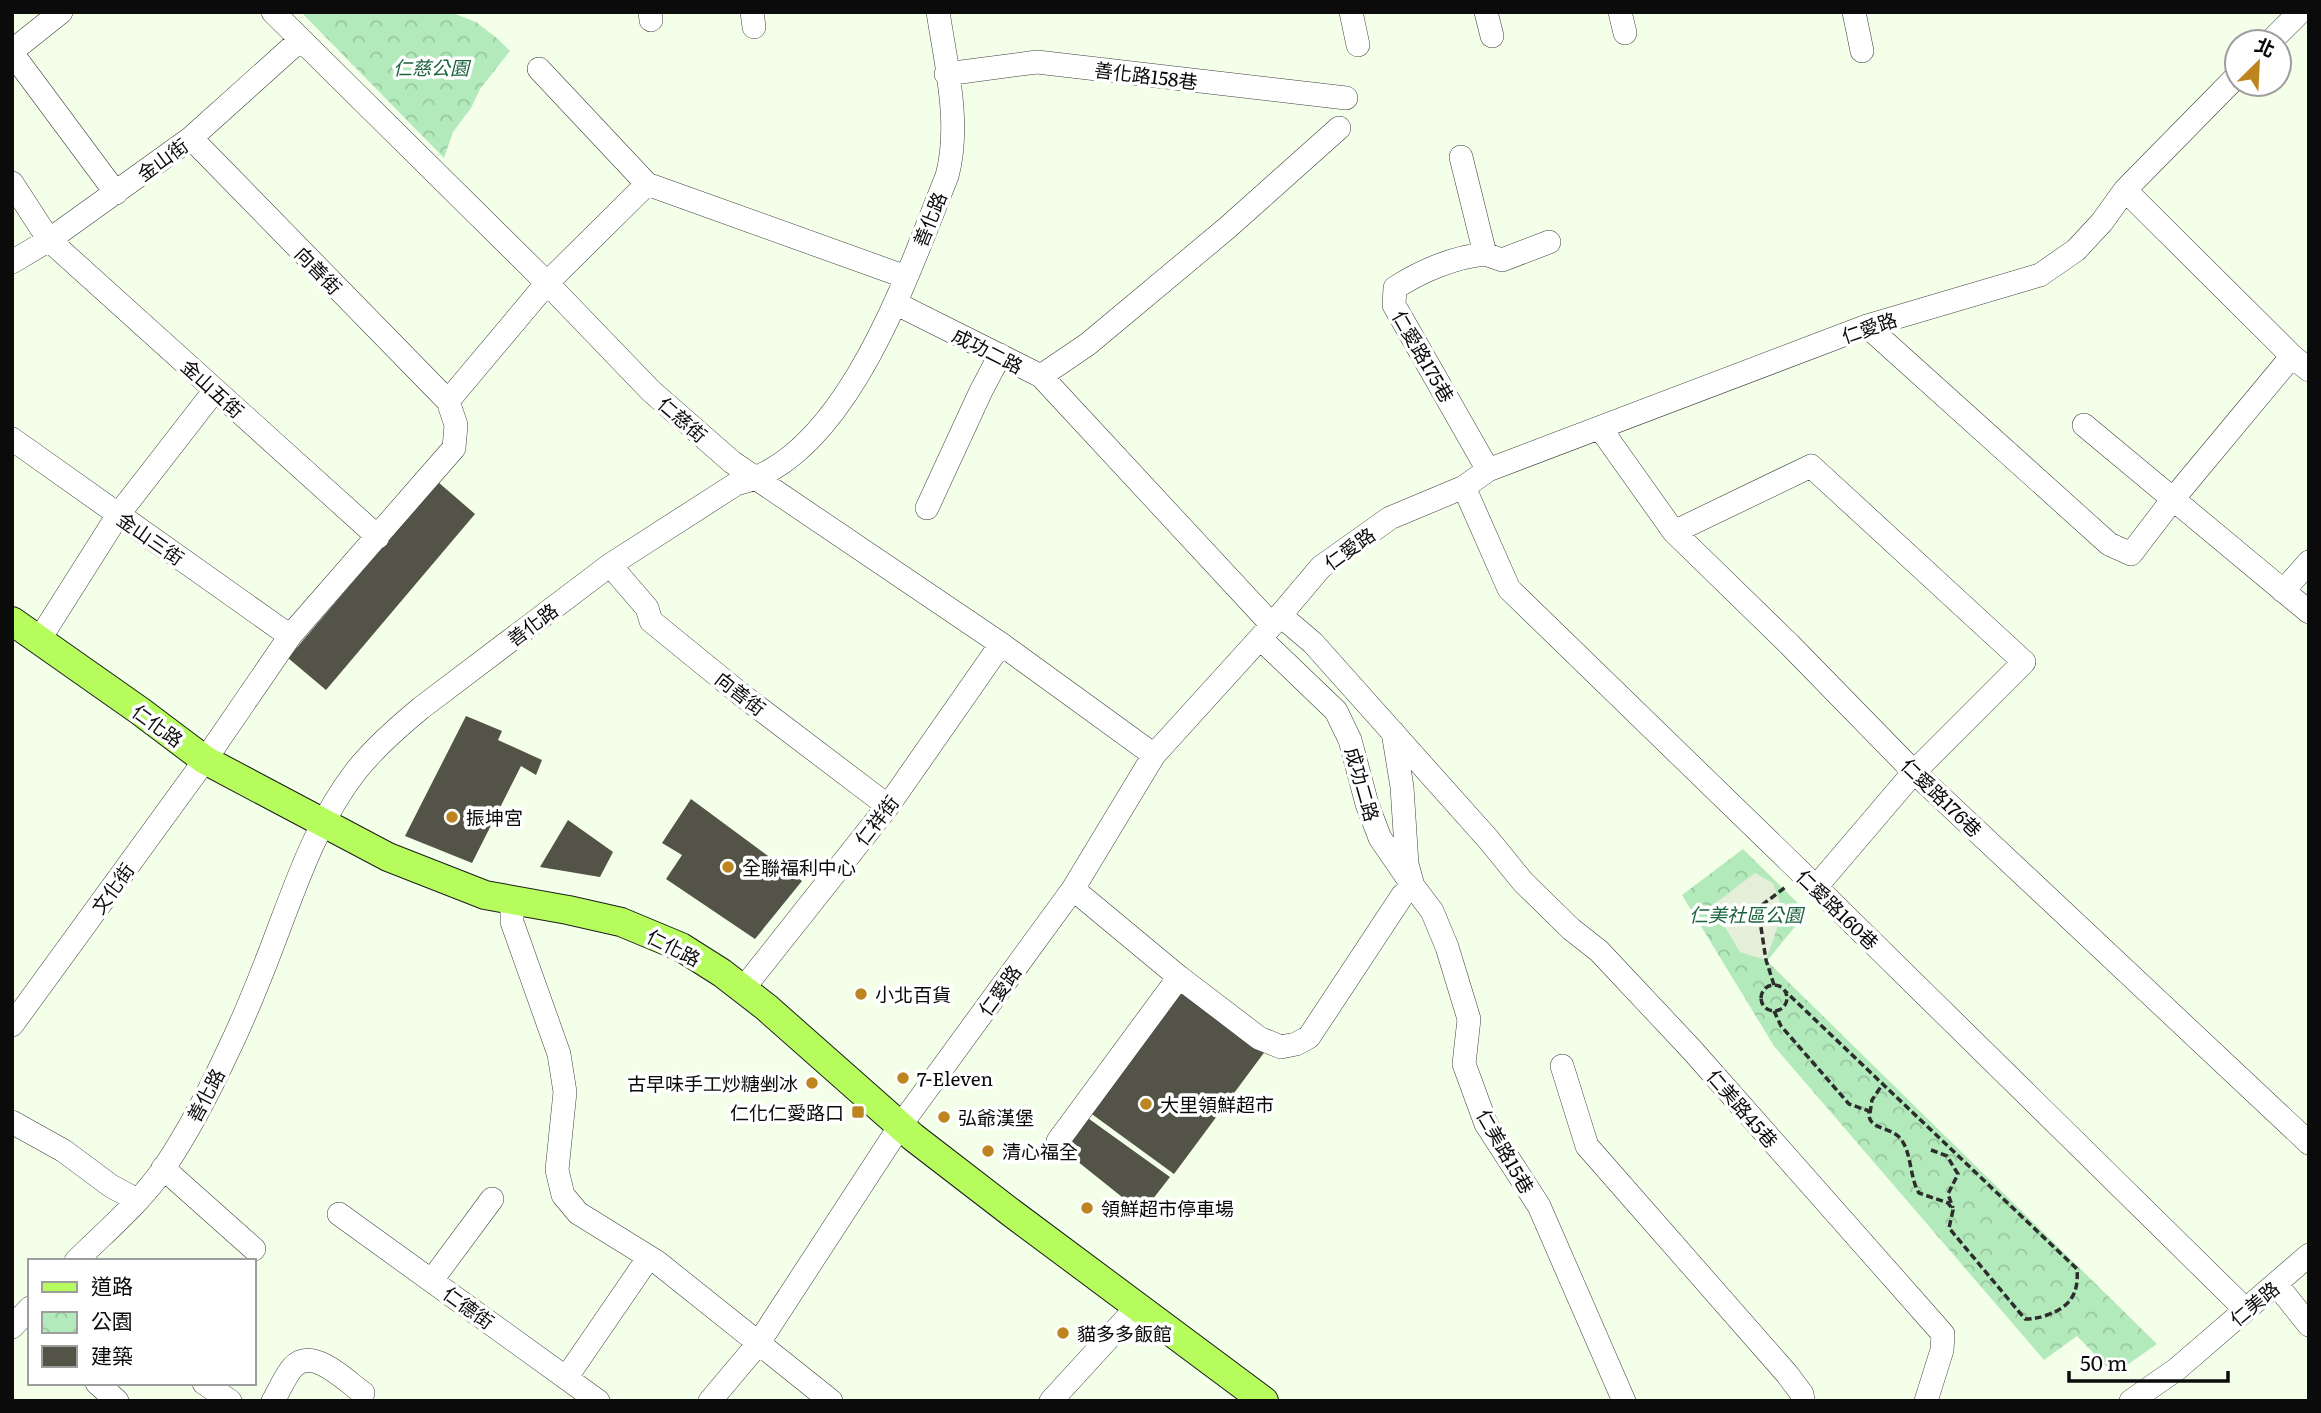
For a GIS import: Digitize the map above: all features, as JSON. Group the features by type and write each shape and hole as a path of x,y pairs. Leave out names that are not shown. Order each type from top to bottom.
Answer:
{"main road":[{"name":"仁化路","path":"12,621 205,760 416,870 485,895 621,922 681,947 743,989 821,1054 900,1126 1264,1401"}],"street":[{"path":"61,12 12,52 116,193"},
{"name":"仁慈街","path":"273,12 547,283 651,391 732,462 1001,643 1154,755"},
{"name":"善化路","path":"78,1259 137,1200 163,1168 228,1052 264,969 294,885 323,822 356,771 394,731 610,565 736,484 756,479 799,450 827,418 863,368 895,303 947,176 953,154 954,126 938,12"},
{"path":"1352,12 1358,45"},
{"path":"1486,12 1492,36"},
{"path":"1854,12 1862,51"},
{"path":"2284,28 2300,12"},
{"name":"金山街","path":"12,262 49,240 191,138 300,40"},
{"name":"善化路158巷","path":"946,74 1037,62 1346,98"},
{"path":"540,69 646,184 906,276"},
{"name":"仁愛路","path":"710,1401 758,1344 900,1126 1073,889 1154,755 1321,567 1390,518 1464,487 1488,470 1867,326 2040,275 2076,250 2102,222 2125,190 2223,90"},
{"path":"1041,376 1088,344 1227,228 1339,128"},
{"name":"向善街","path":"191,138 448,401"},
{"path":"1461,157 1485,254"},
{"name":"金山五街","path":"12,183 49,240 378,537"},
{"path":"448,401 547,283 646,184"},
{"path":"1867,326 2109,544 2131,554 2173,499 2300,363 2125,190"},
{"name":"仁愛路175巷","path":"1488,470 1394,305 1395,288 1409,279 1466,256 1485,254 1503,260 1549,242"},
{"name":"成功二路","path":"895,303 1041,376 1271,626 1336,711 1350,740 1367,804 1380,838 1413,886"},
{"path":"928,508 1000,355"},
{"path":"39,640 118,515 215,390"},
{"name":"文化街","path":"14,1015 205,760 290,636 454,448 456,425 448,401"},
{"path":"2084,425 2309,612"},
{"name":"仁愛路176巷","path":"1600,428 1674,532 1789,644 1914,772 2309,1143"},
{"name":"金山三街","path":"12,439 290,636"},
{"path":"1674,532 1811,466 2024,662 1809,880"},
{"name":"仁愛路160巷","path":"1464,487 1509,589 2245,1309"},
{"path":"2283,591 2309,562"},
{"name":"向善街","path":"610,565 646,608 651,621 743,696 888,806"},
{"name":"成功二路","path":"1271,626 1313,643 1488,839"},
{"name":"仁祥街","path":"743,989 888,806 1001,643"},
{"name":"仁美路15巷","path":"1393,732 1402,787 1406,864 1413,886 1432,911 1451,959 1469,1019 1464,1064 1486,1124 1539,1206 1624,1401"},
{"name":"仁美路45巷","path":"1488,839 1523,882 1571,929 1599,951 1692,1050 1943,1334 1942,1350 1926,1401"},
{"path":"1073,889 1259,1038 1281,1047 1296,1044 1309,1037 1402,896 1413,886"},
{"path":"512,901 512,922 559,1054 565,1092 557,1170 563,1195 578,1213 649,1257 831,1401"},
{"path":"1058,1141 1180,977"},
{"path":"1562,1066 1587,1146 1787,1374 1802,1394 1803,1401"},
{"path":"12,1122 64,1151 111,1186 137,1200"},
{"path":"163,1168 254,1249"},
{"path":"432,1280 492,1199"},
{"name":"仁德街","path":"339,1214 598,1401"},
{"name":"仁美路","path":"2131,1401 2177,1369 2309,1255"},
{"path":"566,1378 649,1257"},
{"path":"2277,1285 2309,1325"},
{"path":"1051,1401 1137,1307"},
{"path":"274,1401 293,1366 304,1360 318,1360 363,1393"},
{"path":"99,1385 115,1400"},
{"path":"207,1385 230,1401"}],"path":[{"path":"1774,985 1766,960 1758,908 1809,880"},
{"path":"1869,1118 1870,1111 1849,1104 1781,1026 1774,1010 1763,1005 1761,995 1765,988 1774,985 1784,990 2077,1269 2076,1293 2069,1305 2034,1320 2025,1319 1950,1228 1953,1210 1948,1194 1958,1174 1947,1156 1931,1150"},
{"path":"1774,1010 1785,1004 1787,999 1784,990"},
{"path":"1883,1085 1871,1100 1869,1118 1873,1125 1897,1135 1905,1145 1913,1184 1919,1193 1948,1203 1953,1210"},
{"path":"1947,1156 1955,1153"}],"green space":[{"name":"仁慈公園","path":"301,12 450,12 476,22 510,51 480,89 471,108 453,132 444,158"},
{"name":"仁美社區公園","path":"1743,849 1807,912 1767,961 2157,1344 2114,1374 2077,1336 2044,1360 1774,1046 1682,895"}],"shaded area":[{"path":"1755,873 1773,883 1783,911 1766,960 1740,952 1716,912 1718,901"}],"building":[{"path":"438,482 475,514 326,690 288,658"},
{"name":"振坤宮","path":"466,716 502,731 498,740 542,760 536,775 521,766 472,863 405,836"},
{"name":"全聯福利中心","path":"691,799 802,881 755,939 666,879 682,855 662,843"},
{"path":"568,820 613,852 600,877 540,867"},
{"path":"1181,987 1266,1050 1174,1174 1089,1112"},
{"path":"1085,1116 1170,1177 1142,1213 1062,1149"}],"place":[{"name":"振坤宮","path":"452,817"},
{"name":"全聯福利中心","path":"728,867"},
{"name":"小北百貨","path":"861,994"},
{"name":"7-Eleven","path":"903,1078"},
{"name":"古早味手工炒糖剉冰","path":"812,1083"},
{"name":"大里領鮮超市","path":"1146,1104"},
{"name":"仁化仁愛路口","path":"858,1112"},
{"name":"弘爺漢堡","path":"944,1117"},
{"name":"清心福全","path":"988,1151"},
{"name":"領鮮超市停車場","path":"1087,1208"},
{"name":"貓多多飯館","path":"1063,1333"}]}
